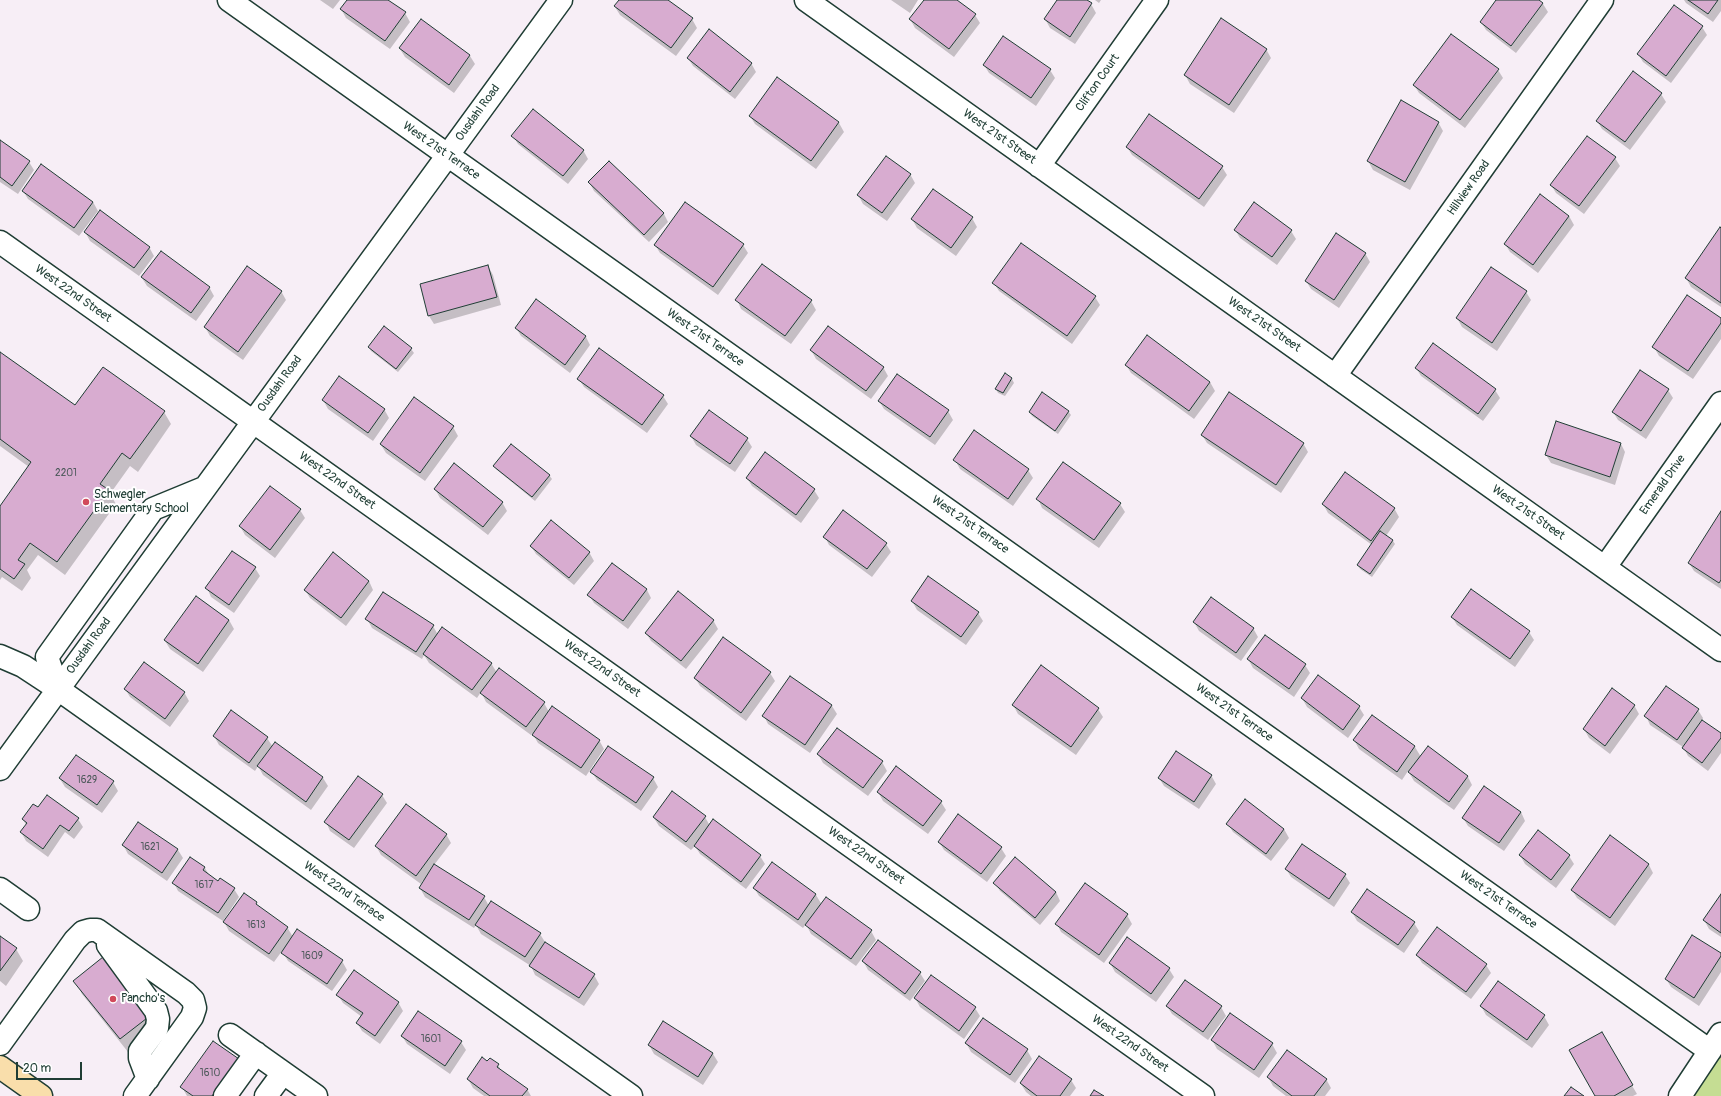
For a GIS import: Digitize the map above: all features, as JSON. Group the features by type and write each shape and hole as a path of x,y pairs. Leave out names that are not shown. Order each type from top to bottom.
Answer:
{"main road":[{"path":"0,1067 41,1096"}],"street":[{"name":"West 21st Terrace","path":"229,0 448,155 1716,1042"},
{"name":"Ousdahl Road","path":"0,768 561,0"},
{"name":"West 21st Street","path":"806,0 1721,650"},
{"name":"Clifton Court","path":"1040,166 1157,0"},
{"name":"Hillview Road","path":"1335,376 1602,0"},
{"name":"West 22nd Street","path":"0,242 1203,1096"},
{"name":"Emerald Drive","path":"1605,567 1721,403"},
{"path":"58,689 47,657 153,509 205,488"},
{"name":"West 22nd Terrace","path":"0,656 23,666 58,689 631,1096"},
{"path":"0,889 28,909"},
{"path":"97,930 156,1011 158,1019 157,1028 140,1051 140,1058 148,1078"},
{"path":"0,1044 75,940 83,932 97,930 186,993 193,1000 195,1008 192,1018 135,1096"},
{"path":"230,1036 316,1096"},
{"path":"1680,1096 1716,1042"},
{"path":"225,1096 256,1053"},
{"path":"266,1096 283,1073"}],"green space":[{"path":"1721,1052 1721,1096 1692,1096"}],"building":[{"path":"347,0 388,0 406,12 385,41 340,9"},
{"path":"619,0 668,0 693,18 671,48 614,6"},
{"path":"924,0 957,0 976,14 949,49 909,19"},
{"path":"1057,0 1087,0 1092,3 1070,37 1044,19"},
{"path":"1496,0 1539,0 1543,3 1511,46 1480,22"},
{"path":"1688,0 1718,0 1708,14"},
{"path":"1674,5 1703,26 1666,76 1637,54"},
{"path":"1221,18 1267,49 1229,105 1184,75"},
{"path":"421,19 470,55 449,85 399,48"},
{"path":"709,29 752,63 730,92 687,58"},
{"path":"1451,34 1499,69 1460,120 1413,85"},
{"path":"1003,36 1051,69 1031,98 983,65"},
{"path":"1633,71 1662,93 1625,142 1596,121"},
{"path":"777,77 839,122 811,161 749,116"},
{"path":"1401,100 1439,122 1405,182 1367,161"},
{"path":"533,109 584,150 563,176 511,136"},
{"path":"1149,114 1223,166 1199,199 1126,147"},
{"path":"1587,136 1616,157 1579,206 1550,185"},
{"path":"0,140 30,161 12,186 0,177"},
{"path":"886,156 911,174 882,213 857,195"},
{"path":"609,161 664,213 644,235 588,182"},
{"path":"41,164 93,202 74,228 22,191"},
{"path":"933,189 973,217 951,248 911,219"},
{"path":"1540,194 1569,216 1533,265 1504,244"},
{"path":"685,202 744,244 713,287 654,245"},
{"path":"1254,202 1292,230 1272,257 1234,230"},
{"path":"100,210 150,247 134,268 84,232"},
{"path":"1720,227 1721,228 1721,303 1685,278"},
{"path":"1336,233 1366,253 1334,300 1305,281"},
{"path":"1021,243 1096,296 1067,336 992,283"},
{"path":"161,251 210,287 191,313 141,277"},
{"path":"762,264 812,300 785,336 735,300"},
{"path":"488,265 497,297 428,316 420,284"},
{"path":"247,266 282,291 238,352 204,327"},
{"path":"1491,267 1527,291 1492,343 1456,318"},
{"path":"1687,295 1721,318 1721,323 1688,371 1652,347"},
{"path":"536,299 586,336 565,365 515,328"},
{"path":"384,326 412,348 396,369 368,347"},
{"path":"828,326 884,367 866,391 810,350"},
{"path":"1147,335 1210,382 1189,411 1125,365"},
{"path":"1433,343 1496,389 1478,414 1415,368"},
{"path":"599,348 664,395 642,425 577,379"},
{"path":"0,352 75,405 103,367 165,411 130,459 122,453 100,484 109,490 57,562 30,543 18,560 25,564 14,579 0,569 0,506 31,462 0,439"},
{"path":"1640,370 1669,389 1641,431 1612,412"},
{"path":"1005,373 1012,378 1003,393 995,389"},
{"path":"897,374 949,410 930,437 878,401"},
{"path":"339,376 385,409 368,433 322,400"},
{"path":"1042,392 1069,411 1055,431 1029,412"},
{"path":"1229,392 1304,443 1276,485 1201,435"},
{"path":"414,397 454,426 420,473 380,444"},
{"path":"709,410 748,438 730,464 690,436"},
{"path":"1556,421 1621,443 1610,477 1545,455"},
{"path":"974,430 1029,469 1008,499 953,460"},
{"path":"511,444 550,475 532,497 493,466"},
{"path":"765,452 815,489 796,515 746,478"},
{"path":"1063,462 1121,503 1094,540 1036,499"},
{"path":"454,463 503,502 483,527 434,489"},
{"path":"1345,472 1395,508 1371,541 1322,504"},
{"path":"270,486 301,509 270,550 239,526"},
{"path":"843,510 887,543 867,569 823,537"},
{"path":"1721,511 1721,580 1719,583 1688,563"},
{"path":"551,520 590,552 569,578 530,546"},
{"path":"1380,531 1393,540 1370,574 1357,565"},
{"path":"232,551 256,567 229,605 205,588"},
{"path":"333,552 369,581 341,618 304,590"},
{"path":"612,563 647,589 623,621 587,595"},
{"path":"928,576 979,612 961,637 911,601"},
{"path":"1471,589 1530,631 1510,659 1451,617"},
{"path":"678,591 714,620 681,661 645,633"},
{"path":"383,592 434,625 416,652 365,619"},
{"path":"196,596 229,620 198,664 164,640"},
{"path":"1211,597 1254,628 1236,653 1193,622"},
{"path":"442,627 492,663 472,690 423,654"},
{"path":"1265,635 1306,664 1289,689 1247,659"},
{"path":"723,637 771,672 741,713 694,678"},
{"path":"144,662 185,692 165,719 124,689"},
{"path":"1041,665 1099,708 1071,747 1012,705"},
{"path":"499,668 545,702 526,727 480,693"},
{"path":"1318,675 1360,706 1343,730 1301,698"},
{"path":"790,676 832,705 805,745 762,716"},
{"path":"1666,686 1699,709 1677,740 1644,716"},
{"path":"1612,688 1635,705 1605,746 1583,729"},
{"path":"552,706 600,740 581,768 532,735"},
{"path":"231,710 268,737 249,763 213,736"},
{"path":"1372,715 1415,746 1397,772 1353,740"},
{"path":"1702,720 1721,733 1721,738 1702,763 1682,748"},
{"path":"837,728 883,761 863,788 817,754"},
{"path":"275,742 323,777 306,802 257,766"},
{"path":"608,746 654,777 636,803 590,772"},
{"path":"1428,746 1468,776 1449,802 1408,772"},
{"path":"1176,751 1212,775 1194,802 1158,778"},
{"path":"76,755 114,781 97,805 59,778"},
{"path":"896,766 942,801 923,826 877,792"},
{"path":"358,776 383,794 349,840 324,822"},
{"path":"1484,786 1521,812 1499,843 1462,818"},
{"path":"672,791 706,816 686,842 653,817"},
{"path":"47,795 79,818 69,831 60,825 43,849 20,832 27,823 22,819 33,804 38,807"},
{"path":"1245,799 1284,829 1266,854 1226,824"},
{"path":"406,804 447,834 416,876 375,846"},
{"path":"958,814 1002,847 981,874 938,842"},
{"path":"713,819 761,855 741,882 694,846"},
{"path":"138,822 178,849 162,873 122,845"},
{"path":"1538,830 1570,855 1551,880 1519,855"},
{"path":"1610,835 1649,864 1610,918 1571,890"},
{"path":"1302,844 1346,874 1329,899 1285,869"},
{"path":"190,857 205,867 203,870 218,881 220,878 235,888 218,913 172,883"},
{"path":"1015,857 1056,892 1035,918 993,883"},
{"path":"772,862 816,894 798,920 753,888"},
{"path":"434,864 485,896 469,920 419,888"},
{"path":"1085,883 1128,914 1099,955 1055,924"},
{"path":"1367,889 1415,922 1398,945 1351,912"},
{"path":"244,893 257,902 256,904 288,927 269,954 223,922"},
{"path":"1721,894 1721,933 1703,920"},
{"path":"826,897 872,930 851,959 805,925"},
{"path":"491,901 541,933 525,957 475,925"},
{"path":"1437,927 1487,964 1466,992 1416,955"},
{"path":"297,929 343,960 327,984 281,953"},
{"path":"1692,935 1721,953 1721,956 1694,998 1665,979"},
{"path":"0,936 17,948 0,971"},
{"path":"1127,937 1170,968 1151,994 1109,963"},
{"path":"878,940 921,972 905,994 862,961"},
{"path":"545,942 595,974 579,998 529,966"},
{"name":"Pancho's","path":"103,957 151,1015 120,1039 73,981"},
{"path":"354,970 399,1002 375,1036 356,1023 363,1013 336,995"},
{"path":"931,975 976,1007 959,1031 914,998"},
{"path":"1185,980 1222,1006 1203,1032 1166,1006"},
{"path":"1498,981 1545,1015 1527,1040 1480,1006"},
{"path":"418,1011 462,1041 445,1066 401,1036"},
{"path":"1230,1013 1273,1043 1254,1070 1211,1040"},
{"path":"983,1018 1028,1049 1010,1075 965,1043"},
{"path":"663,1021 713,1053 698,1077 648,1045"},
{"path":"1602,1032 1633,1085 1614,1096 1595,1096 1569,1050"},
{"path":"213,1041 239,1059 212,1096 193,1096 180,1087"},
{"path":"1287,1050 1327,1079 1314,1096 1292,1096 1267,1077"},
{"path":"1039,1056 1072,1079 1060,1096 1037,1096 1020,1083"},
{"path":"482,1057 487,1061 490,1058 499,1064 497,1067 528,1089 522,1096 490,1096 467,1079"},
{"path":"1571,1087 1584,1096 1564,1096"},
{"path":"1094,1090 1104,1096 1090,1096"}],"place":[{"name":"Schwegler Elementary School","path":"86,502"},
{"name":"Pancho's","path":"113,999"}]}
